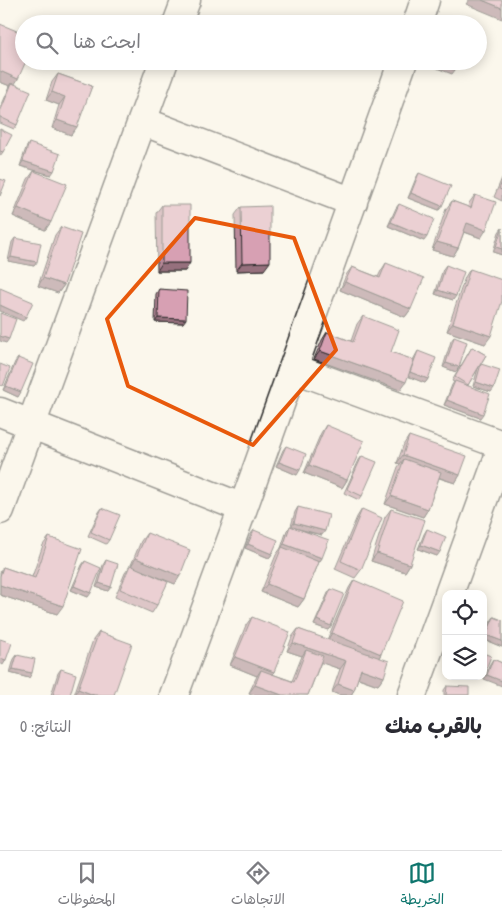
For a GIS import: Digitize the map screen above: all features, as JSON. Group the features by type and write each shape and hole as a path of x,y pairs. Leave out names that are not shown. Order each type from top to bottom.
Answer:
{"street":[{"path":"180,15 186,0"},
{"path":"420,15 425,0"},
{"path":"0,510 161,70"},
{"path":"174,695 400,70"},
{"path":"142,121 353,202"},
{"path":"293,368 502,446 450,590"},
{"path":"0,412 243,508"},
{"path":"412,695 442,613"}],"highlighted area":[{"path":"195,218 294,238 336,350 253,445 128,386 107,319"}],"building":[{"path":"482,0 502,0 502,8"},
{"path":"0,24 15,30 15,70 22,70 18,79 0,71"},
{"path":"58,74 92,86 77,127 57,120 65,97 52,92"},
{"path":"12,83 31,91 17,125 0,117 0,112"},
{"path":"0,129 12,135 3,152 0,151"},
{"path":"29,143 60,154 54,171 23,161"},
{"path":"34,171 67,184 51,222 18,208"},
{"path":"419,173 451,186 442,206 411,193"},
{"path":"0,179 6,181 0,196"},
{"path":"475,195 496,202 486,230 467,223 458,248 437,242 452,201 471,208"},
{"path":"399,204 434,219 427,237 391,222"},
{"path":"162,205 190,205 190,263 162,263"},
{"path":"270,206 270,262 242,263 241,207"},
{"path":"61,227 81,234 64,285 43,278"},
{"path":"502,228 502,249 496,247"},
{"path":"15,238 41,243 37,262 11,257"},
{"path":"386,263 424,278 411,309 345,282 352,267 380,278"},
{"path":"446,265 464,272 456,296 438,290"},
{"path":"470,269 502,280 502,301 491,336 453,323"},
{"path":"0,288 33,302 26,317 0,305"},
{"path":"159,289 187,291 186,319 158,318"},
{"path":"0,313 16,319 9,339 0,336"},
{"path":"363,316 399,330 391,352 414,360 406,382 320,351 327,332 353,342"},
{"path":"454,337 467,342 459,367 446,363"},
{"path":"472,347 486,355 468,385 455,377"},
{"path":"418,351 436,358 428,379 410,372"},
{"path":"18,358 33,364 21,392 6,386"},
{"path":"0,364 10,368 3,386 0,385"},
{"path":"481,364 500,370 494,388 476,382"},
{"path":"455,381 490,394 483,414 447,400"},
{"path":"326,425 364,441 347,480 309,465"},
{"path":"409,436 467,456 460,475 403,455"},
{"path":"286,446 306,454 300,470 279,462"},
{"path":"362,456 377,462 362,496 347,489"},
{"path":"404,459 441,472 428,509 391,496"},
{"path":"298,507 329,515 325,531 294,523"},
{"path":"102,508 120,515 109,540 91,532"},
{"path":"362,509 382,518 361,570 341,561"},
{"path":"391,509 425,520 410,564 377,553"},
{"path":"290,526 329,540 322,558 284,544"},
{"path":"427,529 446,537 440,552 421,545"},
{"path":"254,530 278,540 272,554 248,544"},
{"path":"147,533 190,550 180,576 136,558"},
{"path":"49,537 82,549 63,606 0,585 3,567 35,578"},
{"path":"282,547 319,562 304,599 267,584"},
{"path":"106,560 118,564 111,587 99,583"},
{"path":"85,561 101,568 91,593 74,586"},
{"path":"130,565 168,582 157,605 120,589"},
{"path":"354,580 403,601 381,654 332,633"},
{"path":"331,589 344,594 331,626 317,620"},
{"path":"252,617 290,632 274,672 235,657"},
{"path":"494,617 502,620 502,641 487,635"},
{"path":"298,629 389,661 384,677 361,669 354,690 338,684 346,661 293,643"},
{"path":"99,632 132,644 114,695 94,695 78,689"},
{"path":"0,639 12,643 6,660 0,658"},
{"path":"306,650 323,656 308,695 282,695 255,685 261,670 294,682"},
{"path":"487,654 491,656 487,667"},
{"path":"17,655 35,659 32,673 13,669"},
{"path":"493,659 502,663 502,681 487,675"},
{"path":"61,669 76,674 70,695 53,695"},
{"path":"447,686 469,687 469,695 446,695"}]}
